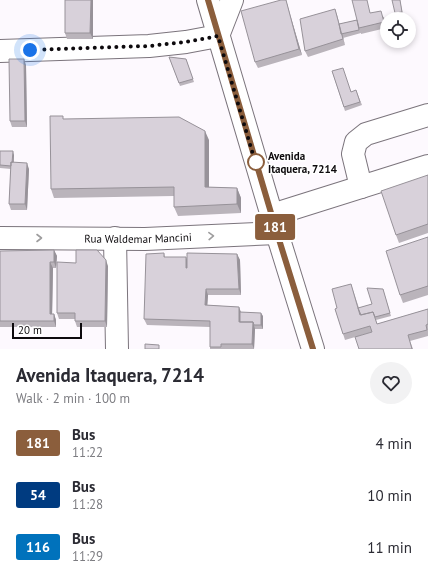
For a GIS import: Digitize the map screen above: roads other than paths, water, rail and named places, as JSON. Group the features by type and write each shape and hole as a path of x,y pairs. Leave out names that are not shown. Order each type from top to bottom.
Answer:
{"street":[{"path":"208,0 274,224 313,349"},
{"path":"218,36 232,0"},
{"path":"0,51 149,46 186,42 218,36"},
{"path":"362,187 353,154 356,142 366,134 428,115"},
{"name":"Rua Waldemar Mancini","path":"0,238 145,239 274,224 362,187 428,166"},
{"path":"115,238 117,349"}],"place":[{"name":"Avenida Itaquera, 7214","path":"256,162"}]}
